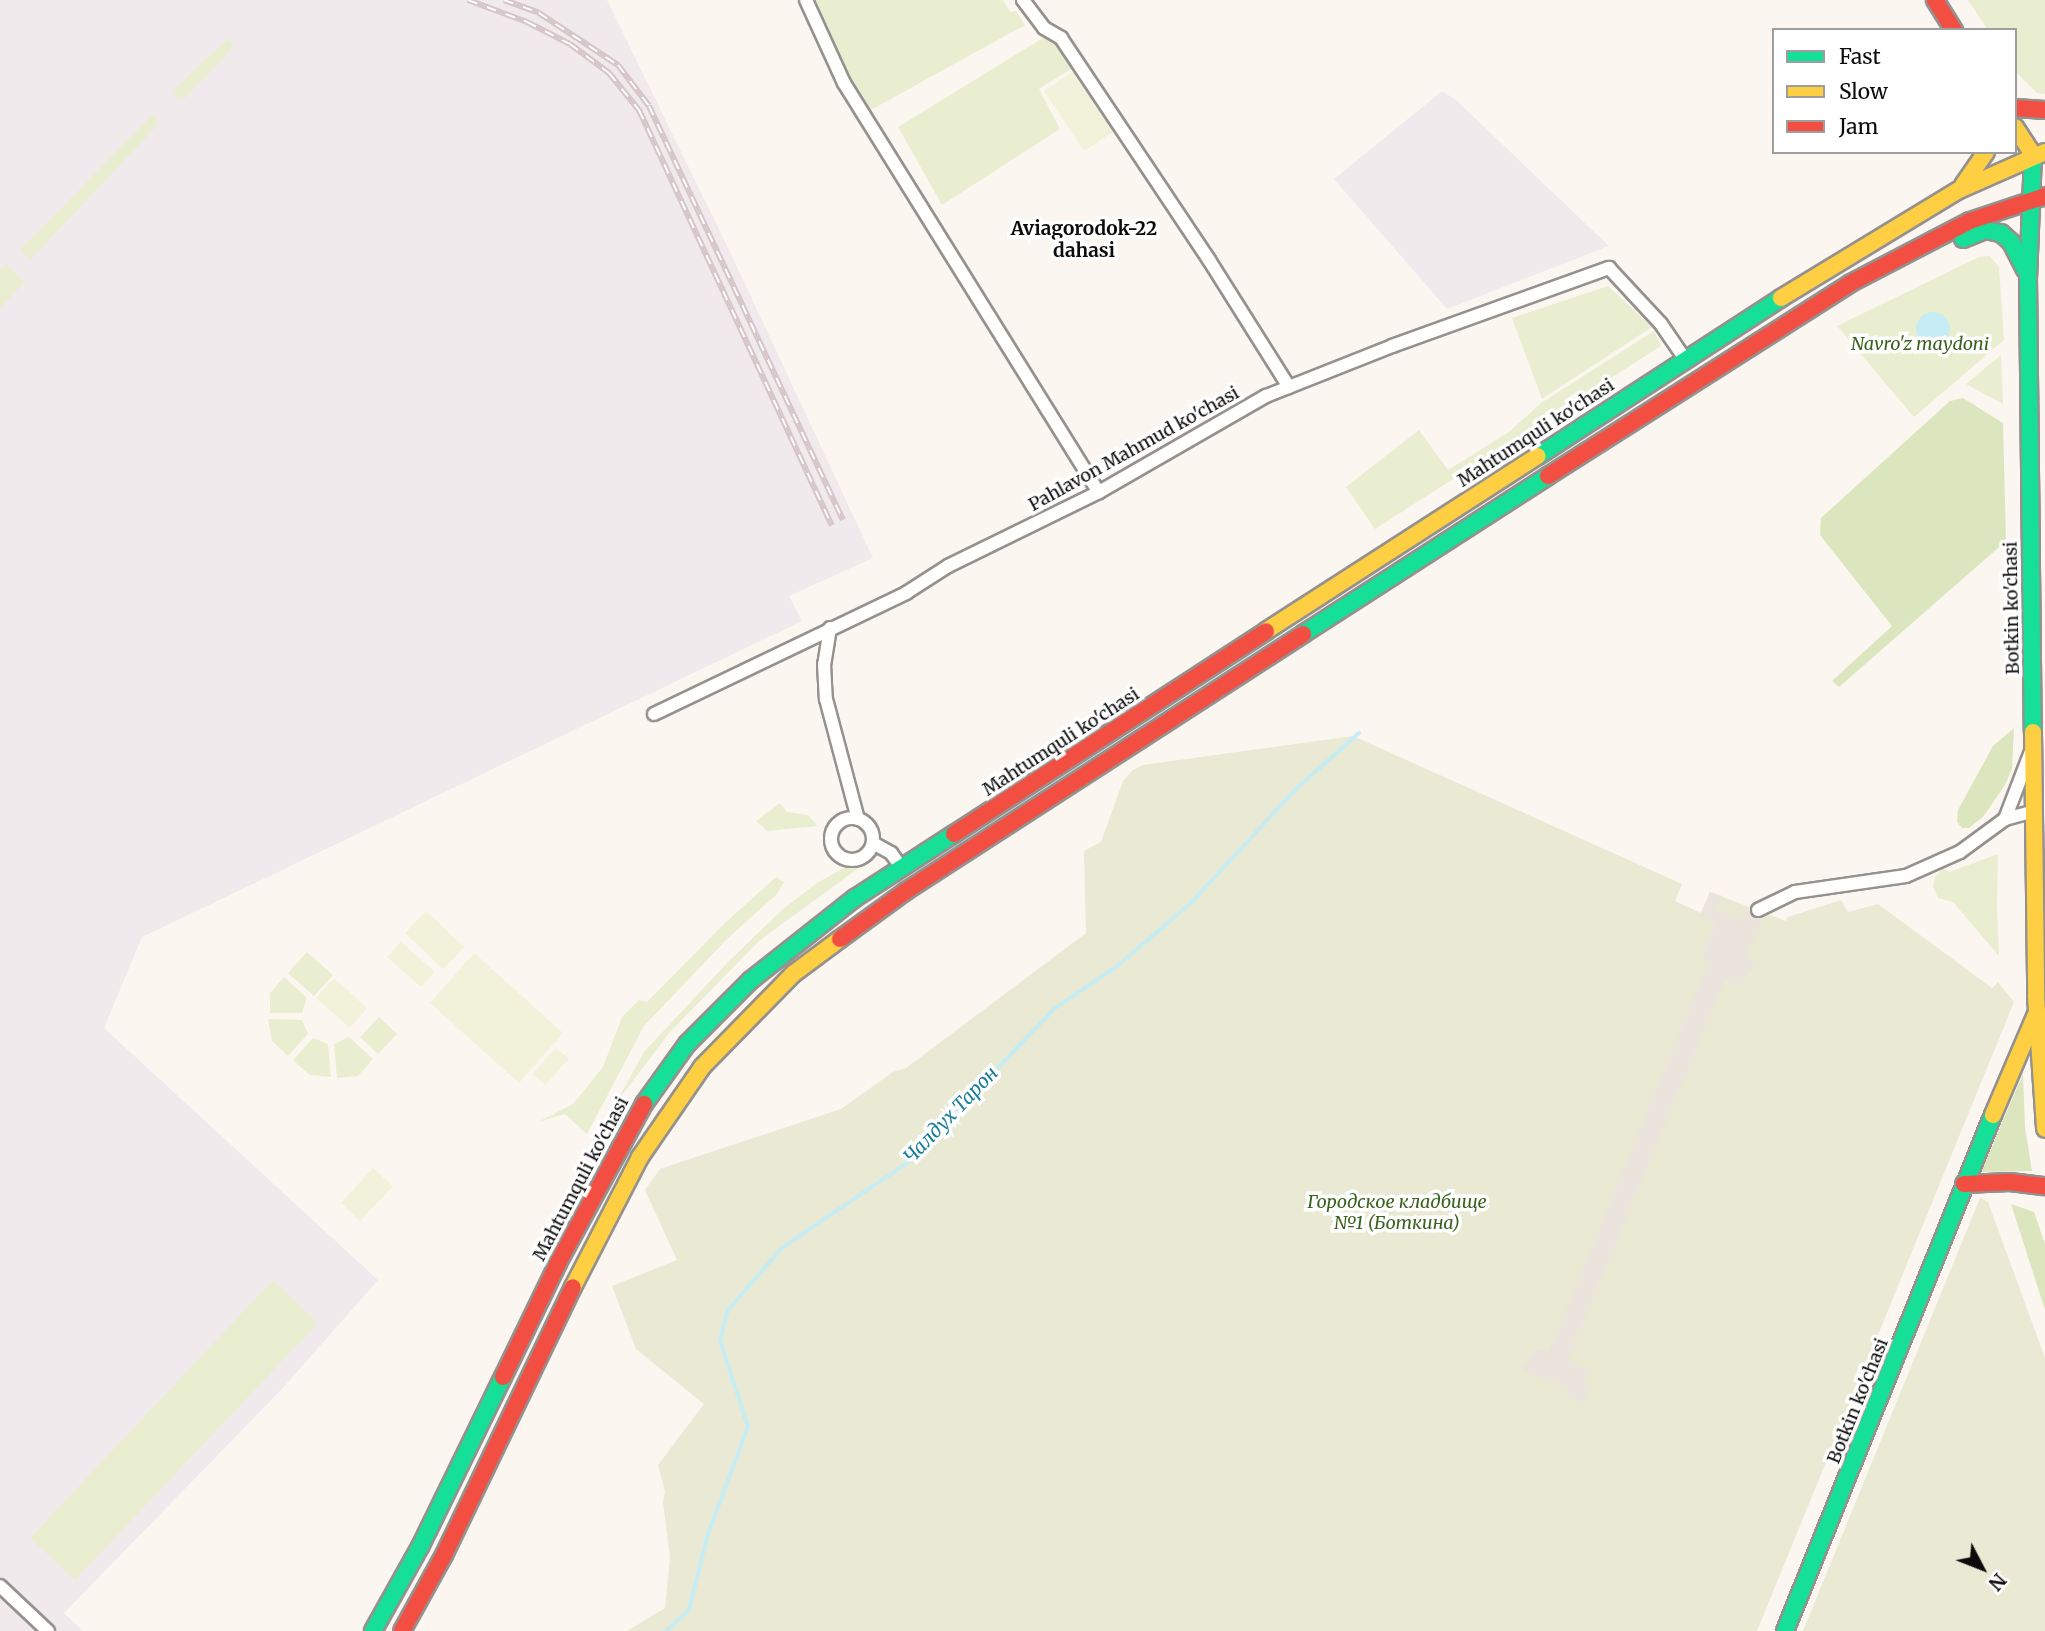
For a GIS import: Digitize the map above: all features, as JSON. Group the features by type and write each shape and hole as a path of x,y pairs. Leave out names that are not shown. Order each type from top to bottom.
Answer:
{"main road":[{"path":"1935,0 1953,28"},
{"path":"2017,107 2045,110"},
{"path":"2017,129 2039,153 2045,174"},
{"name":"Mahtumquli ko'chasi","path":"373,1631 420,1547 586,1207 647,1097 687,1044 743,987 821,923 902,868 1685,359 1874,239 1957,191 2039,153"},
{"name":"Botkin ko'chasi","path":"2039,153 2028,278 2038,574 2033,748 2036,1014 2045,1129"},
{"path":"1957,191 1979,166 1985,154"},
{"path":"402,1631 444,1555 609,1213 640,1157 702,1068 765,999 816,956 906,891 1732,356 1849,285 1970,221 2037,199"},
{"path":"1849,285 1889,274 1985,230 2001,233 2011,242 2028,278"},
{"path":"1720,337 1732,356"},
{"name":"Botkin ko'chasi","path":"1786,1631 2036,1014"},
{"path":"1965,1184 2010,1182 2045,1186"}],"street":[{"path":"806,0 844,83 1099,492"},
{"path":"1023,0 1044,28 1061,38 1209,260 1289,387"},
{"name":"Pahlavon Mahmud ko'chasi","path":"654,714 906,593 948,566 1099,492 1266,396 1392,346 1609,268 1661,324 1685,359"},
{"path":"830,628 824,664 826,699 858,819 868,825 873,843 867,854 856,860 843,859 833,849 831,836 838,824 858,819"},
{"path":"2005,819 2033,748"},
{"path":"1758,910 1795,892 1906,876 1959,852 2005,819 2034,811"},
{"path":"873,843 891,853 902,868"},
{"path":"0,1586 48,1631"}],"shaded area":[{"path":"0,0 607,0 731,254 873,558 789,596 802,621 142,937 104,1028 378,1280 282,1389 64,1613 83,1631 0,1631"},
{"path":"1442,91 1456,100 1609,246 1447,309 1334,179"},
{"path":"1710,892 1722,896 1717,911 1742,919 1746,906 1766,912 1745,957 1757,963 1740,985 1725,979 1567,1361 1589,1370 1583,1384 1590,1387 1583,1403 1566,1396 1569,1389 1522,1369 1535,1349 1549,1352 1709,961 1702,957 1716,923 1700,916"}],"green space":[{"path":"816,0 1003,0 1010,12 1016,11 1025,25 869,111 847,76"},
{"path":"1968,0 2045,0 2045,94 2037,93 2017,73 2017,28 1987,28"},
{"path":"1043,38 1056,42 1072,68 1039,89 1060,129 942,205 898,127"},
{"path":"227,39 232,43 231,50 184,99 175,98 174,89"},
{"path":"1073,72 1113,132 1084,151 1044,91"},
{"path":"152,115 157,116 157,126 30,260 20,250"},
{"name":"Navro'z maydoni","path":"1990,256 1999,267 2004,340 1914,417 1837,326 1979,257"},
{"path":"6,264 25,282 0,308 0,270"},
{"path":"1608,286 1652,327 1542,399 1512,318"},
{"path":"1654,331 1661,346 1375,529 1346,487 1419,430 1448,470 1509,432 1541,403"},
{"path":"2001,355 2003,404 1966,384"},
{"path":"1963,398 2003,423 2006,541 1839,687 1832,681 1892,626 1820,535 1821,518 1950,401"},
{"path":"2014,728 2012,769 2005,785 1983,817 1969,828 1962,828 1957,822 1958,810 1993,746"},
{"name":"Городское кладбище №1 (Боткина)","path":"1353,736 1682,884 1675,901 1701,913 1710,892 1786,921 1788,917 1841,900 1848,912 1878,904 1992,988 1998,982 2014,1002 1757,1631 627,1631 665,1608 670,1557 663,1502 665,1491 658,1465 704,1404 636,1349 612,1286 677,1260 645,1190 660,1169 841,1109 893,1072 906,1068 1086,933 1084,851 1101,842 1123,781 1133,770 1143,765"},
{"path":"780,803 787,812 808,815 818,826 767,831 756,821"},
{"path":"1998,854 1999,956 1953,902 1938,898 1933,886 1935,877 1943,868 1949,872"},
{"path":"864,864 759,941 670,1032 616,1103 644,1052 728,962 783,909 817,883 849,865"},
{"path":"776,877 784,882 777,894 727,939 644,1026 587,1134 565,1114 538,1122 573,1104 603,1067 622,1017 639,1000 647,1002 724,924"},
{"path":"426,911 464,947 443,969 405,933"},
{"path":"401,942 435,972 421,987 387,957"},
{"path":"307,952 333,975 314,996 288,973"},
{"path":"474,953 563,1033 519,1083 430,1003"},
{"path":"284,977 307,998 302,1013 270,1013 270,993"},
{"path":"334,978 367,1008 350,1028 316,998"},
{"path":"379,1017 397,1034 378,1054 360,1037"},
{"path":"268,1019 302,1020 308,1034 288,1056 272,1041"},
{"path":"349,1037 373,1059 358,1076 337,1078 334,1044"},
{"path":"313,1038 328,1044 331,1077 310,1075 293,1060"},
{"path":"556,1048 569,1059 545,1085 532,1074"},
{"path":"2023,1074 2025,1127 2032,1171 1981,1172"},
{"path":"373,1168 393,1186 360,1221 341,1203"},
{"path":"1980,1198 1988,1202 2045,1358 2045,1631 1803,1631"},
{"path":"2011,1204 2034,1212 2045,1244 2045,1310"},
{"path":"273,1280 318,1323 75,1580 30,1538"}],"water":[{"path":"1933,312 1945,317 1950,329 1945,341 1933,346 1921,341 1916,329 1921,317"}],"waterway":[{"name":"Чалдух Тарон","path":"666,1631 689,1610 707,1537 748,1427 720,1341 728,1310 782,1248 907,1163 1054,1009 1116,967 1192,902 1294,791 1359,733"}],"railway":[{"path":"468,0 527,22 570,44 609,73 639,110 832,525"},
{"path":"504,0 539,13 618,65 649,106 843,520"}],"traffic: fast":[{"path":"2033,155 2028,278 2033,732"},
{"path":"1963,239 1985,230 2001,233 2011,242 2025,270"},
{"path":"1538,456 1781,298"},
{"path":"1303,634 1548,476"},
{"path":"644,1104 687,1044 751,980 855,898 954,834"},
{"path":"1785,1631 1993,1115"},
{"path":"373,1631 420,1547 503,1377"}],"traffic: slow":[{"path":"2017,130 2033,155"},
{"path":"1781,298 1957,191 2045,152"},
{"path":"1963,185 1985,154"},
{"path":"1266,631 1538,456"},
{"path":"2033,732 2036,996 2045,1129"},
{"path":"573,1287 640,1157 702,1067 793,974 840,939"},
{"path":"1993,1115 2036,1014"}],"traffic: jam":[{"path":"1935,0 1953,28"},
{"path":"2017,108 2045,110"},
{"path":"1548,476 1849,284 1970,221 2045,196"},
{"path":"954,834 1266,631"},
{"path":"840,939 906,891 1303,634"},
{"path":"503,1377 558,1263 644,1104"},
{"path":"1964,1184 2010,1182 2045,1186"},
{"path":"402,1631 444,1555 573,1287"}],"district":[{"name":"Aviagorodok-22 dahasi","path":"1084,240"}]}
